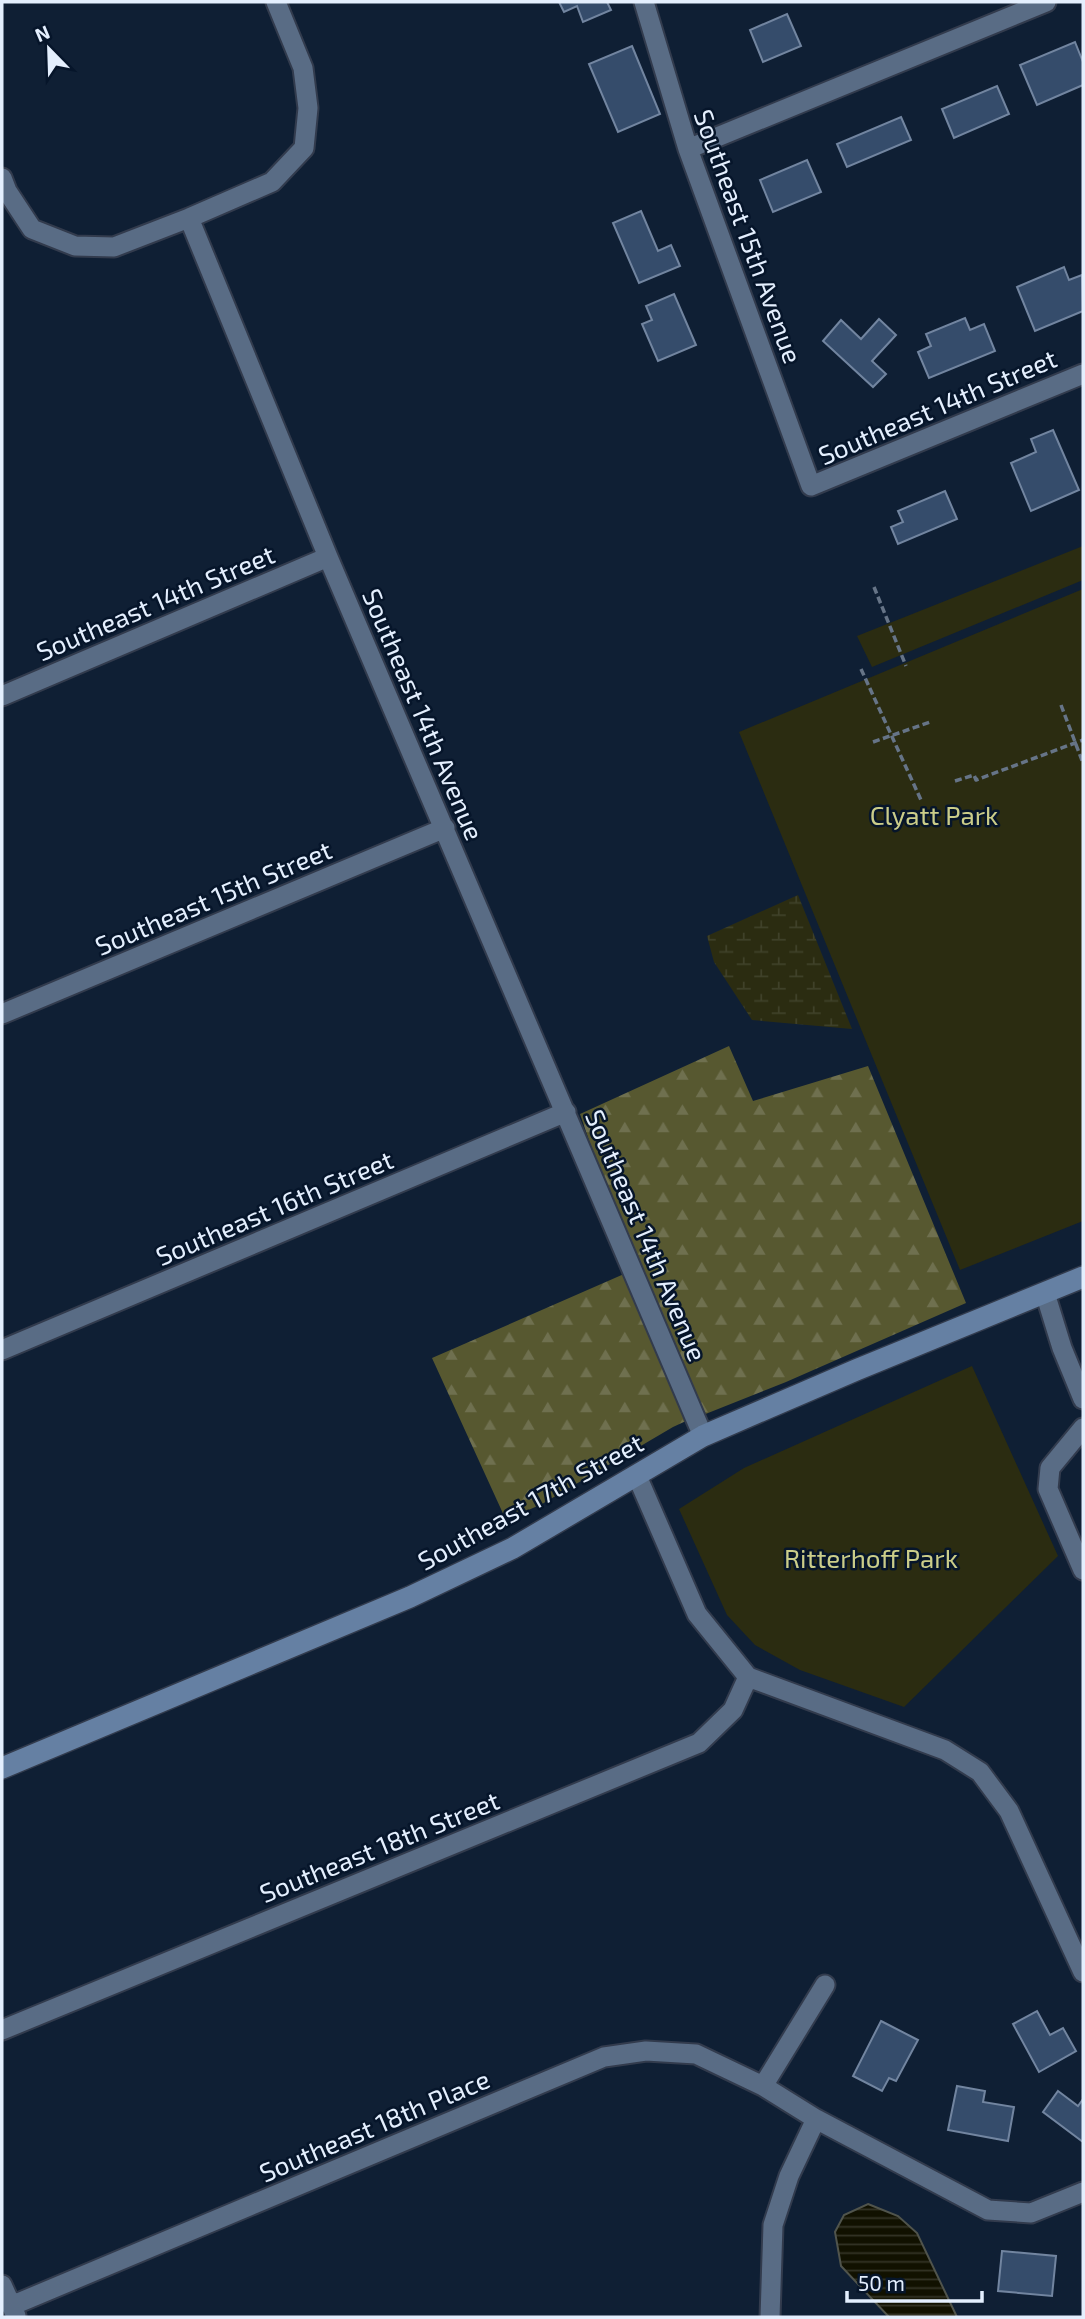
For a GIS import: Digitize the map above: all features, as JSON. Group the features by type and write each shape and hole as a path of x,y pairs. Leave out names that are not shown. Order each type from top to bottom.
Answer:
{"main road":[{"name":"Southeast 17th Street","path":"2,1768 410,1597 513,1548 703,1436 1083,1277"}],"street":[{"path":"2,178 7,191 32,229 75,246 114,247 272,182 304,148 308,108 303,68 276,2"},
{"name":"Southeast 15th Avenue","path":"644,2 688,149 811,486"},
{"path":"688,149 1046,2"},
{"name":"Southeast 14th Avenue","path":"190,218 328,557 703,1436"},
{"name":"Southeast 14th Street","path":"811,486 1083,374"},
{"name":"Southeast 14th Street","path":"2,696 328,557"},
{"name":"Southeast 15th Street","path":"2,1014 444,828"},
{"name":"Southeast 16th Street","path":"2,1350 566,1112"},
{"path":"1045,1293 1062,1348 1083,1399"},
{"path":"1083,1428 1050,1468 1048,1489 1083,1570"},
{"path":"636,1476 697,1614 748,1677 945,1750 980,1772 1009,1811 1083,1972"},
{"name":"Southeast 18th Street","path":"2,2030 699,1743 733,1710 748,1677"},
{"path":"763,2085 825,1985"},
{"name":"Southeast 18th Place","path":"14,2311 604,2057 646,2051 696,2054 763,2085 816,2119 988,2210 1031,2213 1083,2192"},
{"path":"770,2317 774,2225 789,2176 816,2119"},
{"path":"2,2285 14,2311"}],"path":[{"path":"874,587 906,666"},
{"path":"861,669 921,800"},
{"path":"1061,705 1083,763"},
{"path":"873,742 930,722"},
{"path":"955,782 974,775 976,780 1083,740"}],"green space":[{"path":"1083,546 1083,580 872,667 857,636"},
{"name":"Clyatt Park","path":"1083,589 1083,1221 960,1270 739,732"},
{"path":"798,895 852,1029 752,1020 714,962 707,936"},
{"path":"729,1046 753,1101 868,1066 966,1303 786,1382 703,1415 594,1155 580,1114"},
{"path":"624,1274 686,1421 542,1504 506,1520 432,1358"},
{"name":"Ritterhoff Park","path":"972,1366 1058,1556 904,1707 800,1670 755,1645 727,1615 679,1509 744,1468"}],"shaded area":[{"path":"868,2204 898,2216 917,2233 957,2317 889,2317 841,2266 835,2232 844,2215"}],"building":[{"path":"559,2 607,2 611,10 583,22 577,6 564,12"},
{"path":"787,14 801,46 763,62 750,30"},
{"path":"1075,42 1083,62 1083,85 1037,105 1020,65"},
{"path":"632,46 660,114 618,132 589,64"},
{"path":"997,86 1009,114 954,138 942,109"},
{"path":"901,117 911,140 847,167 837,144"},
{"path":"807,160 821,192 773,212 760,180"},
{"path":"641,211 658,251 671,245 680,266 639,283 613,223"},
{"path":"1064,267 1069,280 1082,275 1083,311 1035,331 1017,287"},
{"path":"674,294 696,345 658,361 642,324 652,320 646,306"},
{"path":"965,318 970,330 984,324 995,351 929,378 918,352 931,346 926,334"},
{"path":"879,319 896,335 872,361 886,374 873,387 823,341 841,320 861,339"},
{"path":"1053,430 1079,490 1031,511 1011,463 1036,452 1031,439"},
{"path":"945,491 957,519 898,544 891,527 903,522 898,511"},
{"path":"1037,2011 1050,2035 1063,2028 1076,2051 1039,2072 1013,2024"},
{"path":"881,2021 918,2040 896,2081 889,2078 882,2091 853,2076"},
{"path":"957,2086 985,2091 983,2102 1014,2107 1008,2141 948,2130"},
{"path":"1058,2091 1078,2106 1083,2099 1083,2142 1043,2112"},
{"path":"1002,2251 1056,2256 1052,2296 998,2291"}]}
